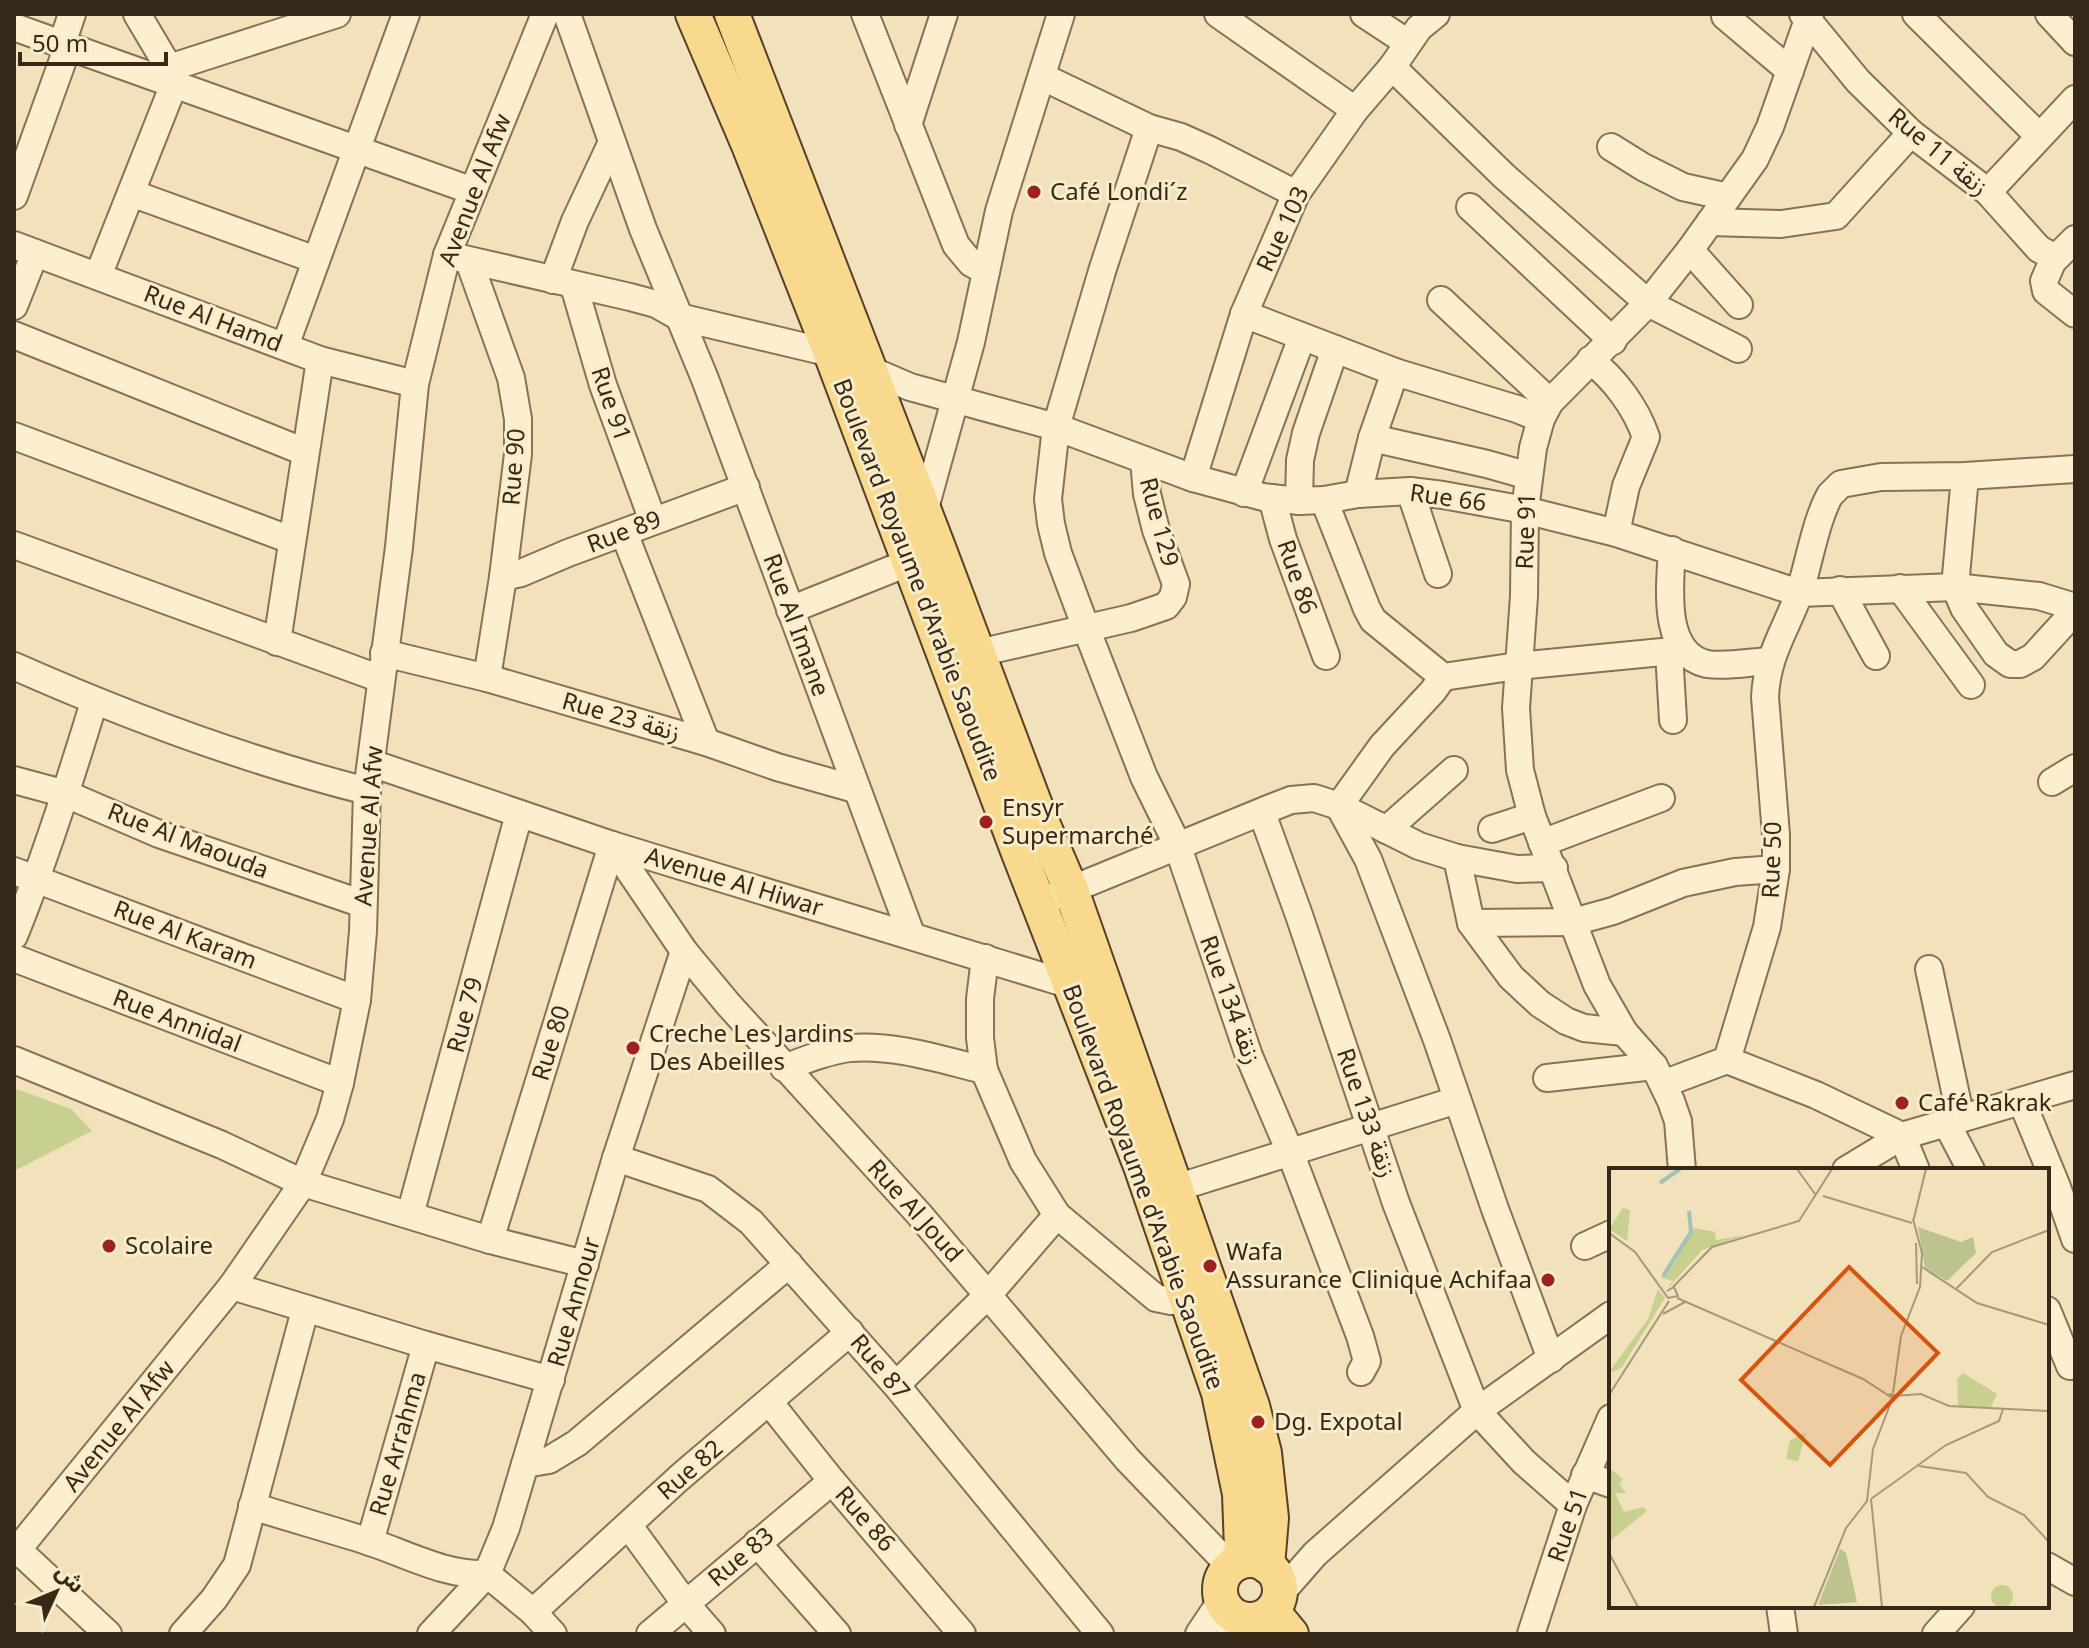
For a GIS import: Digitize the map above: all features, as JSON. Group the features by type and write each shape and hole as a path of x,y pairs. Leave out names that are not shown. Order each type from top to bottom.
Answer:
{"main road":[{"name":"Boulevard Royaume d'Arabie Saoudite","path":"693,14 749,145 831,353 925,556 978,653 1039,816 1071,890 1085,979 1141,1166 1219,1393 1240,1494 1242,1549 1255,1601"},
{"name":"Boulevard Royaume d'Arabie Saoudite","path":"732,14 924,512 925,556 1038,902 1085,979 1176,1188 1252,1406 1264,1453 1271,1518 1255,1601"}],"street":[{"path":"14,196 65,45 72,14"},
{"path":"98,276 172,76 137,14"},
{"path":"172,76 337,14"},
{"path":"285,346 406,14"},
{"name":"Avenue Al Afw","path":"16,1552 232,1286 303,1183 330,1119 357,1000 363,931 367,791 399,547 415,384 458,258 473,191 545,14"},
{"name":"Rue Al Imane","path":"567,14 612,142 746,487 911,934"},
{"path":"865,14 956,245 971,263 986,271"},
{"path":"908,125 944,14"},
{"path":"924,512 971,342 999,211 1061,14"},
{"path":"1218,14 1355,110"},
{"path":"1364,14 1408,43"},
{"name":"Rue 103","path":"1193,478 1244,314 1296,194 1355,110 1408,43 1436,14"},
{"path":"1916,14 2039,136"},
{"path":"2049,14 2075,42"},
{"path":"1725,16 1790,71"},
{"path":"1545,411 1590,360 1613,341 1648,303 1755,159 1790,71 1806,17"},
{"name":"Rue 11 زنقة","path":"1806,17 1858,81 1911,133 1988,192 2032,242 2054,258"},
{"path":"14,27 172,76 356,149 473,191"},
{"path":"1392,67 1504,176 1648,303 1738,349"},
{"path":"1043,77 1149,128 1181,137 1296,194"},
{"path":"1988,192 2075,99"},
{"name":"Rue 134 زنقة","path":"1149,128 1056,427 1048,499 1051,524 1058,553 1086,628 1144,777 1177,844 1249,1056 1290,1152 1360,1336 1367,1361 1361,1372"},
{"path":"1710,222 1781,224 1836,216 1911,133"},
{"path":"564,283 575,221 612,142"},
{"path":"1611,147 1683,187 1728,197"},
{"path":"131,193 316,260"},
{"path":"1470,207 1613,341"},
{"path":"2074,240 2054,258 2044,281 2046,291 2075,314"},
{"path":"14,306 25,249"},
{"name":"Rue Al Hamd","path":"25,249 320,360 415,384"},
{"path":"1690,250 1739,305"},
{"path":"458,258 656,304 679,317 831,353"},
{"name":"Rue 90","path":"458,258 511,378 517,411 518,454 487,678"},
{"name":"Rue 91","path":"564,283 653,521"},
{"path":"1441,300 1545,411"},
{"path":"1244,314 1395,372 1517,409 1545,411"},
{"path":"14,335 305,452"},
{"path":"1244,493 1302,337"},
{"path":"1335,349 1300,460 1312,500 1373,620 1443,677"},
{"name":"Rue 66","path":"831,353 910,387 1056,427 1193,478 1244,493 1312,500 1410,491 1525,510 1616,533 1799,593 1955,587 2039,596 2075,609"},
{"path":"277,642 320,360"},
{"path":"1590,360 1622,394 1646,437 1626,486 1616,533"},
{"path":"1358,494 1372,438 1395,372"},
{"name":"Rue 91","path":"1545,411 1529,476 1525,510 1523,607 1517,666 1520,770 1532,816 1597,985 1624,1032 1663,1083"},
{"path":"14,436 291,540"},
{"path":"1372,438 1529,476"},
{"name":"Rue 129","path":"1086,628 1157,611 1173,597 1176,584 1156,530 1147,494 1144,460"},
{"path":"2075,469 1965,476 1955,587 1964,608 1982,635 1996,654 2010,664 2020,664 2033,657 2075,609"},
{"name":"Rue 50","path":"1727,1060 1767,927 1776,869 1765,697 1769,661 1799,593 1827,501 1839,485 1849,481 1881,477 1965,476"},
{"name":"Rue 89","path":"503,577 521,573 746,487"},
{"path":"1410,491 1438,574"},
{"name":"Rue 86","path":"1272,498 1283,539 1326,656"},
{"path":"624,533 706,742"},
{"path":"14,545 381,679"},
{"path":"1672,550 1672,616 1676,651 1673,720"},
{"path":"790,610 925,556"},
{"path":"1900,588 1971,685"},
{"path":"1840,590 1876,656"},
{"path":"978,653 1086,628"},
{"path":"1339,806 1382,746 1443,677 1517,666 1676,651 1710,664 1769,661"},
{"name":"Rue 23 زنقة","path":"384,653 487,678 855,789"},
{"path":"14,666 94,702 213,746 367,791"},
{"path":"14,936 25,875 46,846 66,794 94,702"},
{"name":"Avenue Al Hiwar","path":"371,763 612,845 985,958 1085,979"},
{"path":"2052,782 2075,768"},
{"path":"1386,830 1454,770"},
{"name":"Rue Al Maouda","path":"14,780 66,794 159,834 363,904"},
{"path":"1038,902 1177,844 1299,799 1314,798 1339,806 1419,846 1457,858 1517,869 1554,868"},
{"path":"1542,843 1661,798"},
{"path":"1339,806 1368,859 1551,1359"},
{"name":"Rue 133 زنقة","path":"1262,813 1396,1203 1477,1411"},
{"name":"Rue 79","path":"410,1215 519,814"},
{"path":"1492,829 1532,816"},
{"name":"Rue Al Joud","path":"612,845 684,951 784,1068 918,1213 1128,1460 1255,1601"},
{"name":"Rue 80","path":"490,1240 612,845"},
{"path":"1457,858 1471,923 1511,977 1540,1004 1566,1021 1584,1028 1624,1032"},
{"path":"1471,923 1573,922 1613,911 1683,883 1735,872 1776,869"},
{"name":"Rue Al Karam","path":"25,875 357,1000"},
{"name":"Rue Annour","path":"431,1634 487,1574 506,1528 616,1158 684,951"},
{"name":"Rue Annidal","path":"14,958 340,1083"},
{"path":"985,958 980,1012 984,1070 1023,1161 1057,1215 1156,1298 1185,1300"},
{"path":"1929,969 1954,1121 1970,1168"},
{"path":"784,1068 825,1053 851,1048 888,1050 984,1070"},
{"path":"14,1060 222,1145 303,1183 490,1240 585,1264"},
{"path":"1547,1078 1663,1083 1727,1060 1816,1095 1902,1136 1915,1168"},
{"path":"1663,1083 1678,1121 1682,1168"},
{"path":"1857,1167 1902,1136 2075,1085"},
{"path":"1176,1188 1457,1100"},
{"path":"2022,1102 2075,1239"},
{"name":"Rue 87","path":"616,1158 708,1189 751,1222 896,1385 1097,1633"},
{"path":"896,1385 988,1295 1057,1215"},
{"path":"1585,1246 1609,1235"},
{"path":"525,1464 560,1456 789,1264"},
{"path":"232,1286 551,1380"},
{"path":"183,1634 214,1599 237,1565 305,1310"},
{"path":"1199,1634 1255,1601 1315,1554 1477,1411 1609,1316"},
{"path":"2049,1317 2064,1367"},
{"name":"Rue 82","path":"533,1612 679,1478 850,1332"},
{"name":"Rue Arrahma","path":"370,1542 426,1345"},
{"name":"Rue 86","path":"770,1403 962,1634"},
{"path":"1477,1411 1524,1462 1573,1505"},
{"name":"Rue 51","path":"1531,1634 1573,1505 1609,1422"},
{"path":"1585,1475 1609,1483"},
{"name":"Rue 83","path":"650,1634 832,1481"},
{"name":"Rue Arrahma","path":"252,1506 432,1564 474,1575 487,1574"},
{"path":"629,1526 685,1603 712,1634"},
{"path":"757,1543 837,1634"},
{"path":"16,1552 108,1634"},
{"path":"2049,1567 2075,1582"},
{"path":"487,1574 533,1612 553,1634"},
{"path":"1780,1608 1784,1634"},
{"path":"1936,1634 1959,1608"}],"green space":[{"path":"14,1088 71,1109 92,1131 14,1171"}],"place":[{"name":"Café Londi´z","path":"1034,192"},
{"name":"Ensyr Supermarché","path":"986,822"},
{"name":"Creche Les Jardins Des Abeilles","path":"633,1048"},
{"name":"Café Rakrak","path":"1902,1103"},
{"name":"Scolaire","path":"109,1246"},
{"name":"Wafa Assurance","path":"1210,1266"},
{"name":"Clinique Achifaa","path":"1548,1280"},
{"name":"Dg. Expotal","path":"1258,1422"}]}
